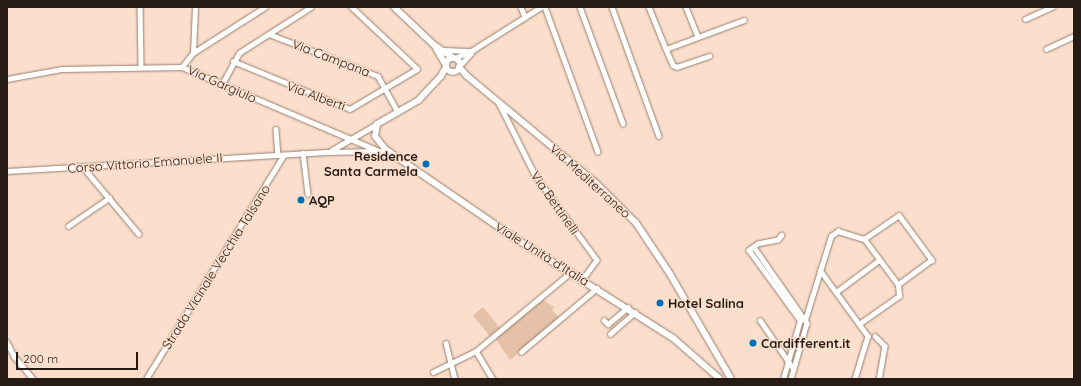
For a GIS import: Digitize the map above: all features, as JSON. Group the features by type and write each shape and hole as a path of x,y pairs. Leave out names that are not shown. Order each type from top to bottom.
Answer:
{"main road":[{"path":"377,124 419,100 442,76 446,66 454,58 434,45 394,7"},
{"path":"434,45 446,66 453,72 460,66"},
{"name":"Via Mediterraneo","path":"454,58 460,66 499,102 597,184 636,223 670,274 731,379"},
{"name":"Viale Unità d'Italia","path":"377,124 375,136 395,157 510,235 628,307 673,338 718,378"},
{"path":"718,378 722,374 724,368"}],"street":[{"path":"140,7 141,66"},
{"path":"193,53 195,7"},
{"path":"182,66 193,53 264,7"},
{"path":"222,84 233,61 239,53 311,7"},
{"name":"Via Alberti","path":"233,61 347,108 355,106 417,69 351,7"},
{"path":"521,7 525,17"},
{"path":"454,58 473,50 541,7"},
{"path":"545,7 598,152"},
{"path":"580,7 623,123"},
{"path":"612,7 659,136"},
{"path":"649,7 673,65 677,67 709,56"},
{"path":"686,7 698,37"},
{"path":"1025,19 1052,7"},
{"path":"666,49 744,20"},
{"name":"Via Campana","path":"269,34 378,76 398,112"},
{"path":"1046,49 1074,36"},
{"path":"441,50 473,50"},
{"path":"460,66 473,50"},
{"name":"Via Gargiulo","path":"7,79 62,69 182,66 354,138 379,151"},
{"name":"Via Bettinelli","path":"499,102 506,122 528,164 562,215 597,260 583,279"},
{"path":"506,122 512,113"},
{"path":"326,152 340,148 377,124"},
{"path":"276,129 278,155"},
{"path":"379,151 395,157"},
{"name":"Corso Vittorio Emanuele II","path":"7,171 284,154 379,151"},
{"path":"303,153 308,194"},
{"name":"Strada Vicinale Vecchia Talsano","path":"146,379 284,154"},
{"path":"83,167 139,234"},
{"path":"68,226 109,198"},
{"path":"864,239 899,215 932,260 898,285"},
{"path":"783,379 830,236 838,232 864,239 898,285 899,296 860,324"},
{"path":"782,235 778,240 752,248 802,320 807,323 791,379"},
{"path":"836,292 879,260"},
{"path":"820,270 868,336 855,379"},
{"path":"433,372 476,351 571,272"},
{"path":"521,352 598,288"},
{"path":"604,320 608,324 628,307"},
{"path":"610,334 635,312"},
{"path":"760,320 793,368"},
{"path":"875,336 885,346 879,379"},
{"path":"7,342 14,356 33,379"},
{"path":"446,342 455,379"},
{"path":"476,351 493,379"}],"shaded area":[{"path":"542,299 554,307 552,310 560,318 510,360 495,338"},
{"path":"483,307 500,328 490,336 473,315"}],"place":[{"name":"Residence Santa Carmela","path":"426,164"},
{"name":"AQP","path":"301,200"},
{"name":"Hotel Salina","path":"660,303"},
{"name":"Cardifferent.it","path":"753,343"}]}
